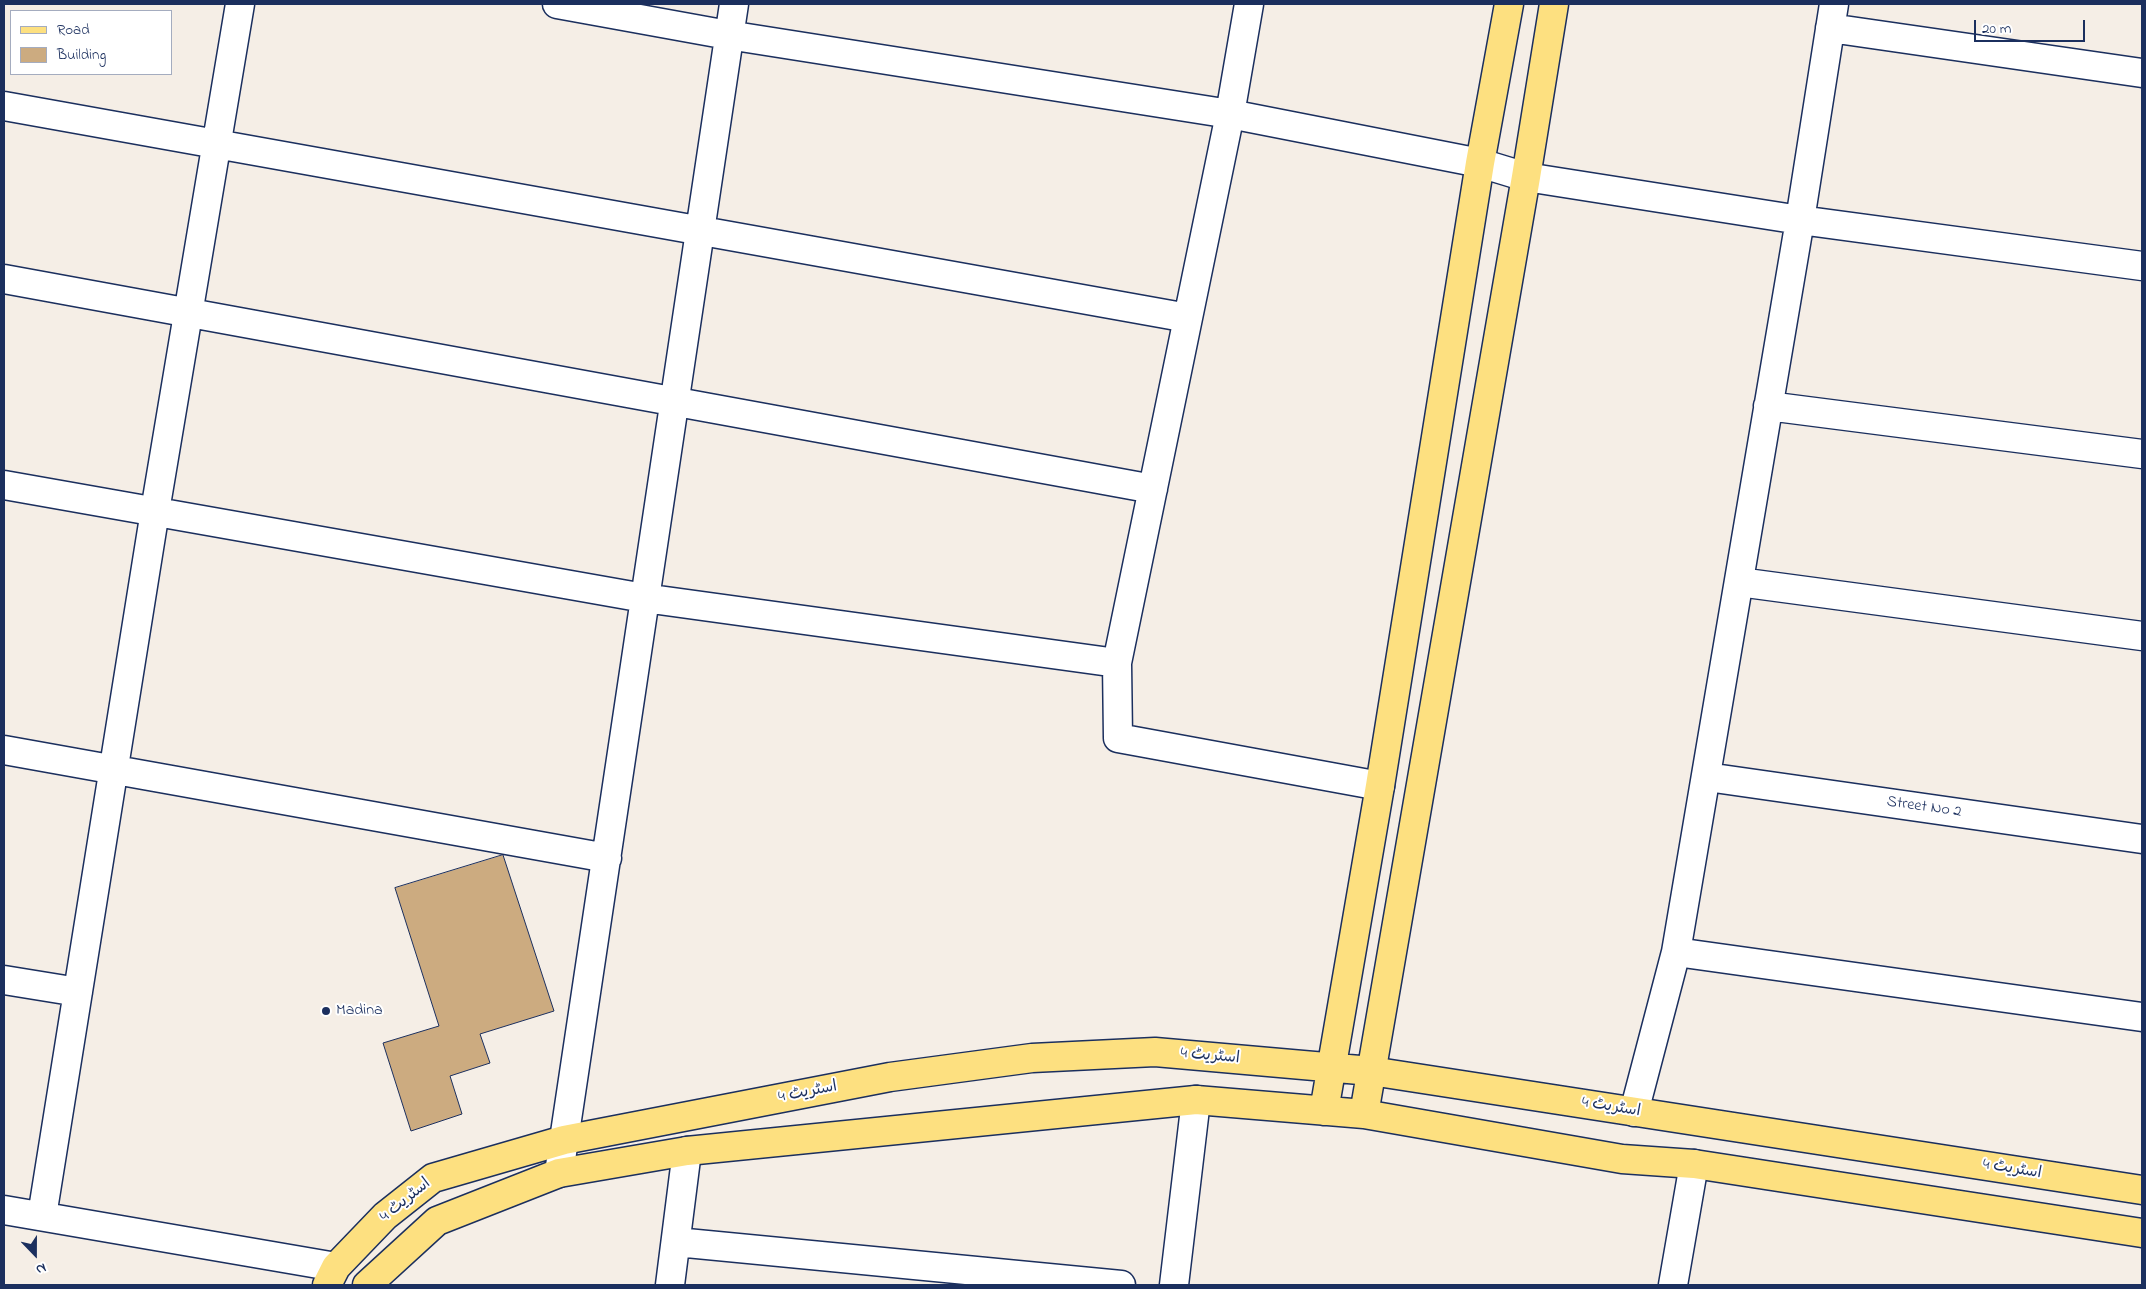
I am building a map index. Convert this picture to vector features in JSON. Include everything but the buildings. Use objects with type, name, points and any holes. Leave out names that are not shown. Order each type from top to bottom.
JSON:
[{"type":"main road","points":[[1324,1110],[1380,786],[1480,163],[1509,4]]},
{"type":"main road","points":[[1364,1114],[1526,177],[1554,4]]},
{"type":"main road","name":"اسٹریٹ 4","points":[[332,1276],[385,1216],[433,1178],[564,1140],[890,1077],[1032,1058],[1155,1052],[1371,1071],[2142,1190]]},
{"type":"main road","points":[[367,1285],[437,1221],[559,1173],[687,1151],[1196,1100],[1364,1114],[1622,1159],[1694,1164],[2142,1233]]},
{"type":"street","points":[[42,1216],[155,512],[240,4]]},
{"type":"street","points":[[557,4],[728,35],[1230,114],[1480,163],[1526,177],[1800,220],[2142,266]]},
{"type":"street","points":[[559,1173],[607,858],[698,230],[734,4]]},
{"type":"street","points":[[1249,4],[1230,114],[1117,663],[1118,738],[1380,786]]},
{"type":"street","points":[[1634,1112],[1676,952],[1800,220],[1832,16],[2142,73]]},
{"type":"street","points":[[4,106],[1188,318]]},
{"type":"street","points":[[4,279],[1153,489]]},
{"type":"street","points":[[1768,406],[2142,454]]},
{"type":"street","points":[[4,485],[644,598],[1117,663]]},
{"type":"street","points":[[1739,582],[2142,636]]},
{"type":"street","points":[[4,750],[607,858]]},
{"type":"street","name":"Street No 2","points":[[1707,776],[2142,839]]},
{"type":"street","points":[[1676,952],[2142,1016]]},
{"type":"street","points":[[4,980],[78,992]]},
{"type":"street","points":[[1174,1285],[1196,1100]]},
{"type":"street","points":[[670,1285],[687,1151]]},
{"type":"street","points":[[1673,1285],[1694,1164]]},
{"type":"street","points":[[4,1211],[42,1216],[332,1276]]},
{"type":"street","points":[[676,1242],[1120,1285]]},
{"type":"place","name":"Madina","points":[[326,1011]]}]
